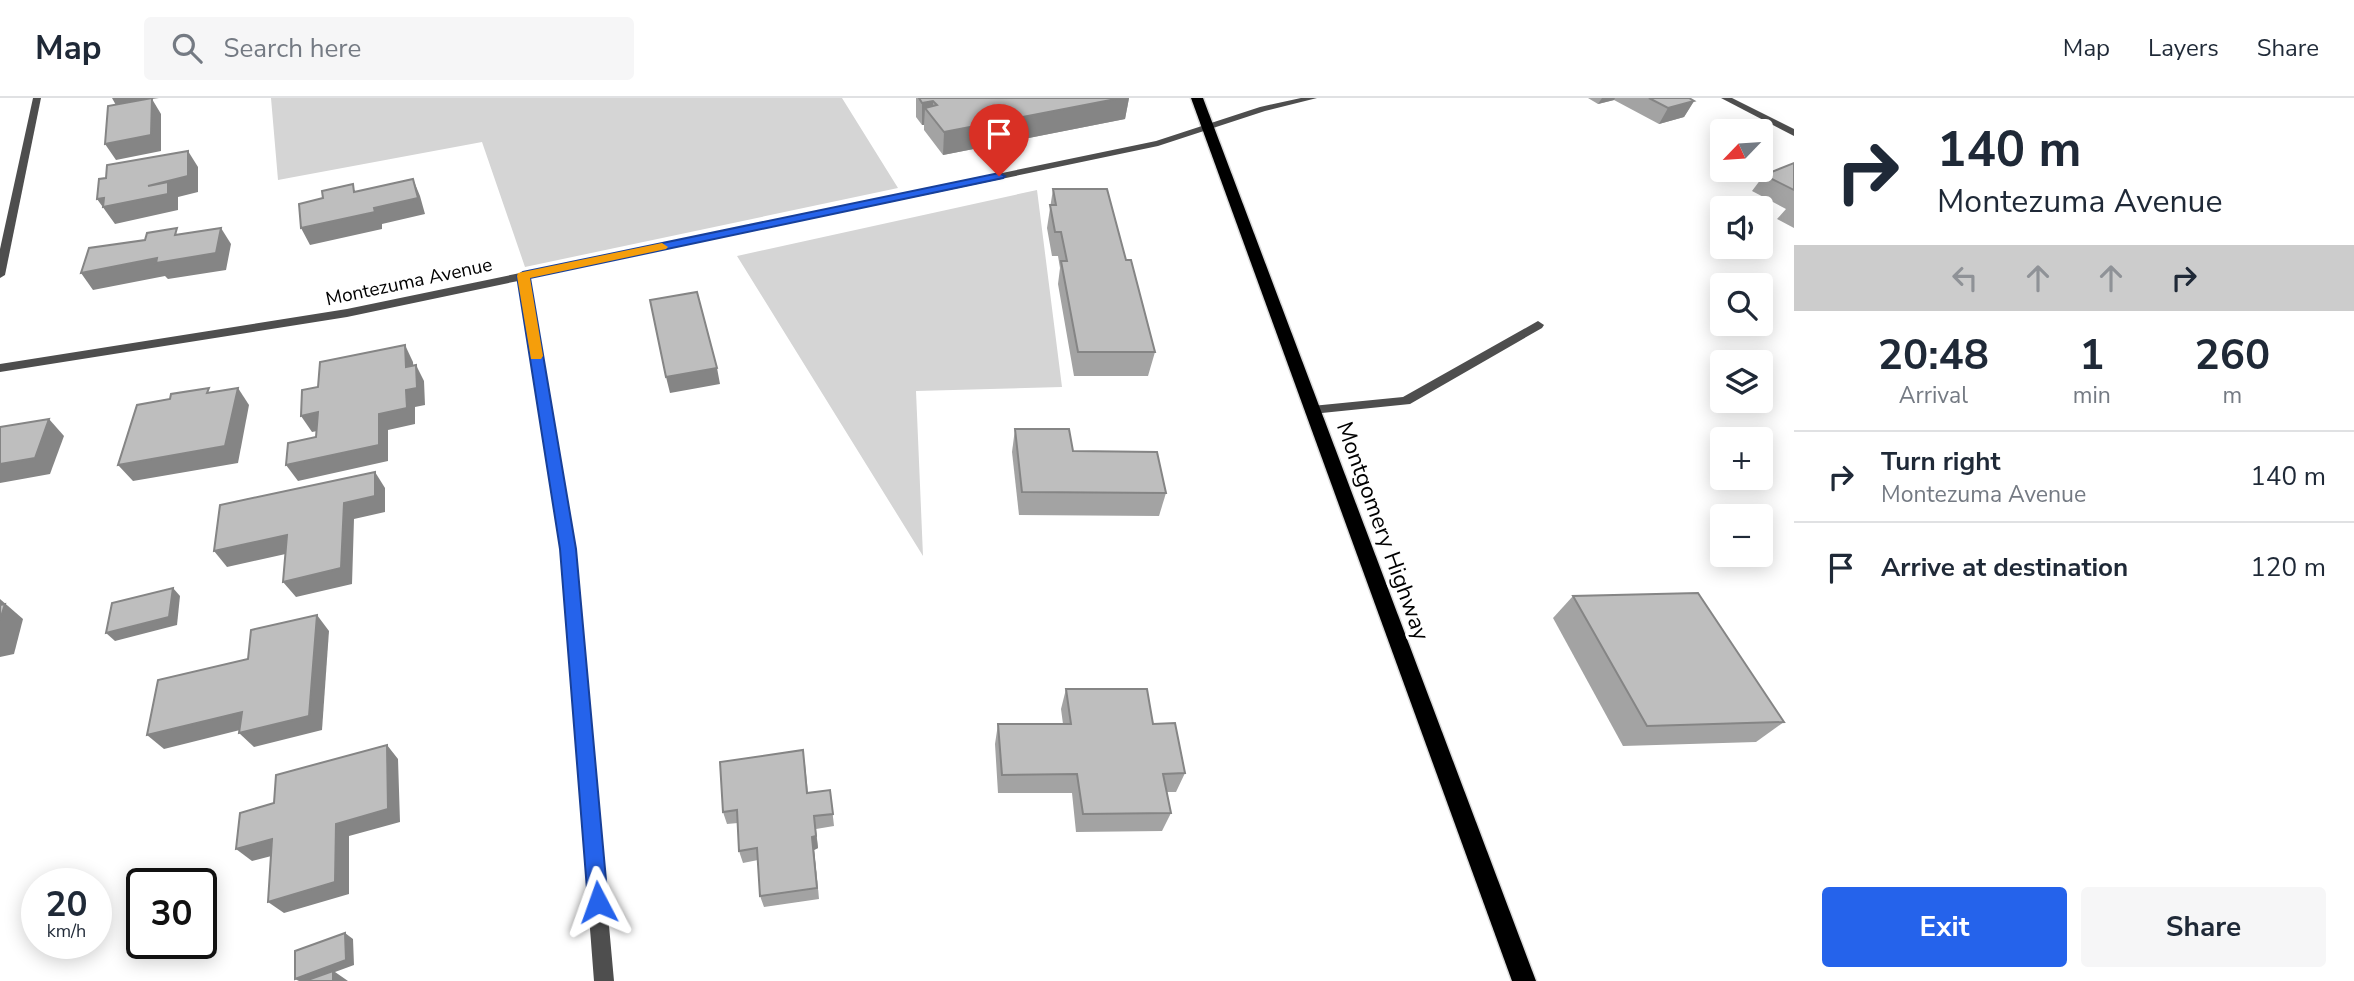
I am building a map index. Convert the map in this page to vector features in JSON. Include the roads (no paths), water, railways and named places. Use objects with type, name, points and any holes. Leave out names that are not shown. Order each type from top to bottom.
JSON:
[{"type":"main road","name":"Montgomery Highway","points":[[1197,98],[1524,981]]},
{"type":"street","points":[[0,275],[37,98]]},
{"type":"street","name":"Montezuma Avenue","points":[[0,368],[334,316],[1158,143],[1263,109],[1313,98]]},
{"type":"street","points":[[1725,98],[1794,133]]},
{"type":"street","points":[[523,276],[568,549],[604,981]]},
{"type":"street","points":[[1312,410],[1406,401],[1538,325]]}]
